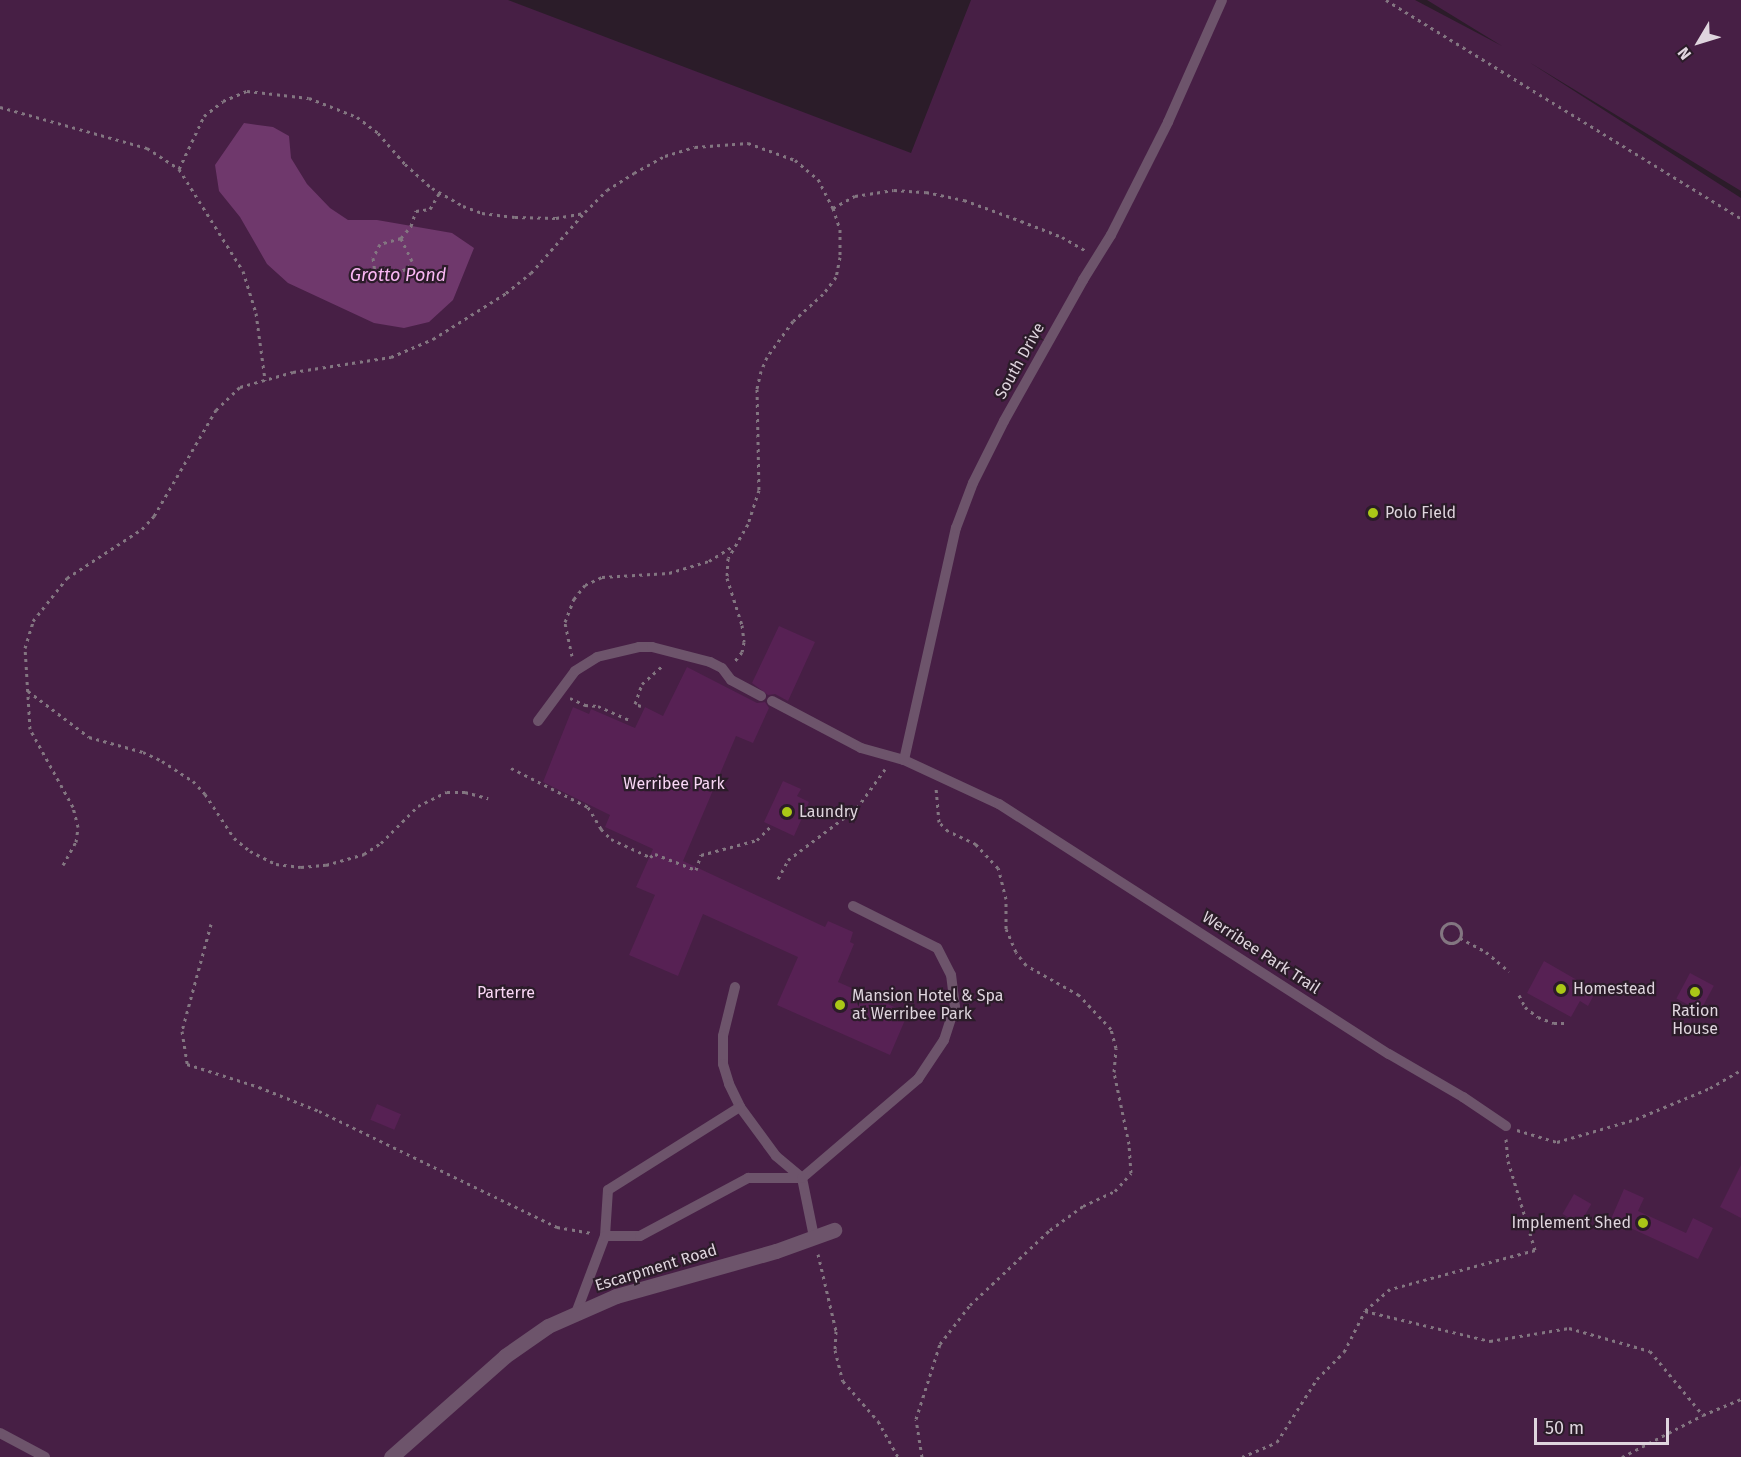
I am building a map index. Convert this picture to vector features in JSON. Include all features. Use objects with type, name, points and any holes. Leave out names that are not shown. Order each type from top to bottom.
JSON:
[{"type":"street","name":"Escarpment Road","points":[[391,1457],[506,1356],[548,1326],[616,1296],[776,1251],[834,1230]]},
{"type":"lane","name":"South Drive","points":[[904,759],[956,528],[969,495],[1004,421],[1097,257],[1168,122],[1222,0]]},
{"type":"lane","points":[[538,721],[575,671],[597,657],[624,649],[652,647],[689,655],[722,668],[731,680],[761,696]]},
{"type":"lane","name":"Werribee Park Trail","points":[[772,701],[861,748],[904,759],[999,804],[1389,1054],[1463,1097],[1506,1126]]},
{"type":"lane","points":[[605,1236],[640,1236],[748,1178],[802,1178],[918,1079],[944,1040],[955,1007],[951,975],[937,948],[854,906]]},
{"type":"lane","points":[[735,987],[723,1035],[723,1064],[729,1084],[740,1107],[776,1156],[802,1178],[814,1237]]},
{"type":"lane","points":[[576,1313],[605,1236],[608,1190],[740,1107]]},
{"type":"lane","points":[[0,1433],[45,1457]]},
{"type":"path","points":[[1386,0],[1741,218]]},
{"type":"path","points":[[179,169],[204,116],[223,101],[247,91],[309,98],[357,117],[378,133],[405,164],[440,192],[482,213],[556,218],[585,212]]},
{"type":"path","points":[[0,107],[147,148],[179,169],[243,271],[256,313],[265,380]]},
{"type":"path","points":[[63,865],[76,842],[78,827],[73,807],[30,729],[25,648],[33,621],[47,600],[67,578],[86,563],[142,529],[154,516],[216,410],[240,387],[293,372],[391,357],[434,339],[506,293],[531,273],[585,212],[608,190],[665,156],[695,147],[723,143],[748,143],[795,160],[818,179],[833,208],[840,229],[840,257],[836,277],[823,294],[793,321],[767,357],[761,371],[757,389],[759,490],[748,524],[728,558],[727,578],[742,625],[744,642],[742,652],[736,660],[722,668]]},
{"type":"path","points":[[833,208],[855,196],[894,190],[926,192],[964,200],[1021,221],[1062,237],[1097,257]]},
{"type":"path","points":[[401,238],[412,261],[408,268],[389,276],[375,273],[373,258],[380,244],[401,238],[411,226],[416,211],[430,209],[440,192]]},
{"type":"path","points":[[574,665],[565,622],[574,598],[585,585],[602,577],[648,576],[687,568],[722,555],[734,545]]},
{"type":"path","points":[[641,706],[635,704],[647,677],[666,663],[689,655]]},
{"type":"path","points":[[26,690],[89,737],[142,752],[162,761],[193,781],[205,794],[234,838],[250,851],[276,864],[301,867],[326,866],[364,854],[381,843],[417,806],[447,792],[465,792],[488,798]]},
{"type":"path","points":[[557,693],[632,721]]},
{"type":"path","points":[[778,879],[788,860],[857,808],[892,757]]},
{"type":"path","points":[[511,768],[588,807],[606,835],[650,857],[655,854],[696,870],[701,855],[757,840],[771,825]]},
{"type":"path","points":[[922,1457],[916,1419],[940,1344],[970,1305],[1050,1230],[1083,1206],[1115,1191],[1131,1173],[1129,1144],[1114,1072],[1116,1048],[1111,1029],[1079,995],[1026,965],[1016,952],[1006,929],[1006,899],[998,868],[976,844],[948,831],[939,822],[935,802],[936,775]]},
{"type":"path","points":[[1449,923],[1456,924],[1461,933],[1460,938],[1453,943],[1445,942],[1441,935],[1442,927],[1449,923]]},
{"type":"path","points":[[211,924],[182,1031],[187,1064],[259,1087],[319,1112],[557,1227],[605,1236]]},
{"type":"path","points":[[1460,938],[1486,952],[1509,971]]},
{"type":"path","points":[[1519,995],[1525,1007],[1538,1017],[1554,1023],[1569,1023]]},
{"type":"path","points":[[1242,1457],[1277,1442],[1317,1379],[1344,1352],[1365,1311],[1390,1289],[1535,1250],[1508,1161],[1506,1126],[1557,1142],[1635,1119],[1710,1088],[1741,1070]]},
{"type":"path","points":[[814,1237],[836,1331],[835,1350],[843,1381],[879,1421],[898,1457]]},
{"type":"path","points":[[1365,1311],[1490,1341],[1569,1328],[1650,1351],[1703,1415]]},
{"type":"path","points":[[1622,1457],[1703,1415],[1741,1399]]},
{"type":"green space","name":"Werribee Park","points":[[0,0],[508,0],[911,153],[971,0],[1415,0],[1502,46],[1427,0],[1741,0],[1741,191],[1529,62],[1741,198],[1741,1457],[0,1457]]},
{"type":"water","name":"Grotto Pond","points":[[244,123],[273,127],[289,136],[291,158],[307,184],[330,208],[348,220],[377,220],[452,233],[474,248],[453,300],[429,322],[404,328],[374,323],[288,283],[267,264],[240,217],[219,191],[215,165]]},
{"type":"building","points":[[779,626],[815,642],[788,701],[775,694],[768,695],[752,683]]},
{"type":"building","points":[[687,667],[757,703],[765,702],[769,708],[753,743],[736,736],[683,861],[825,927],[828,921],[853,932],[850,942],[854,944],[838,982],[908,1013],[890,1055],[777,1005],[798,957],[703,914],[678,976],[629,955],[655,895],[636,887],[653,849],[605,827],[610,815],[543,782],[573,707],[589,714],[591,709],[635,728],[645,707],[663,716]]},
{"type":"building","name":"Laundry","points":[[783,781],[801,789],[797,796],[809,802],[794,836],[764,822]]},
{"type":"building","name":"Homestead","points":[[1544,961],[1596,991],[1588,1006],[1580,1001],[1571,1017],[1527,993]]},
{"type":"building","name":"Ration House","points":[[1690,973],[1714,986],[1700,1011],[1676,999]]},
{"type":"building","points":[[377,1104],[401,1114],[394,1130],[370,1120]]},
{"type":"building","points":[[1741,1165],[1741,1218],[1720,1207]]},
{"type":"building","name":"Implement Shed","points":[[1624,1189],[1644,1198],[1638,1211],[1686,1233],[1693,1218],[1713,1228],[1698,1259],[1611,1219]]},
{"type":"building","points":[[1574,1194],[1591,1204],[1580,1224],[1562,1214]]},
{"type":"place","name":"Polo Field","points":[[1373,513]]},
{"type":"place","name":"Laundry","points":[[787,812]]},
{"type":"place","name":"Homestead","points":[[1561,989]]},
{"type":"place","name":"Ration House","points":[[1695,992]]},
{"type":"place","name":"Mansion Hotel & Spa at Werribee Park","points":[[840,1005]]},
{"type":"place","name":"Implement Shed","points":[[1643,1223]]},
{"type":"park label","name":"Parterre","points":[[506,993]]}]
